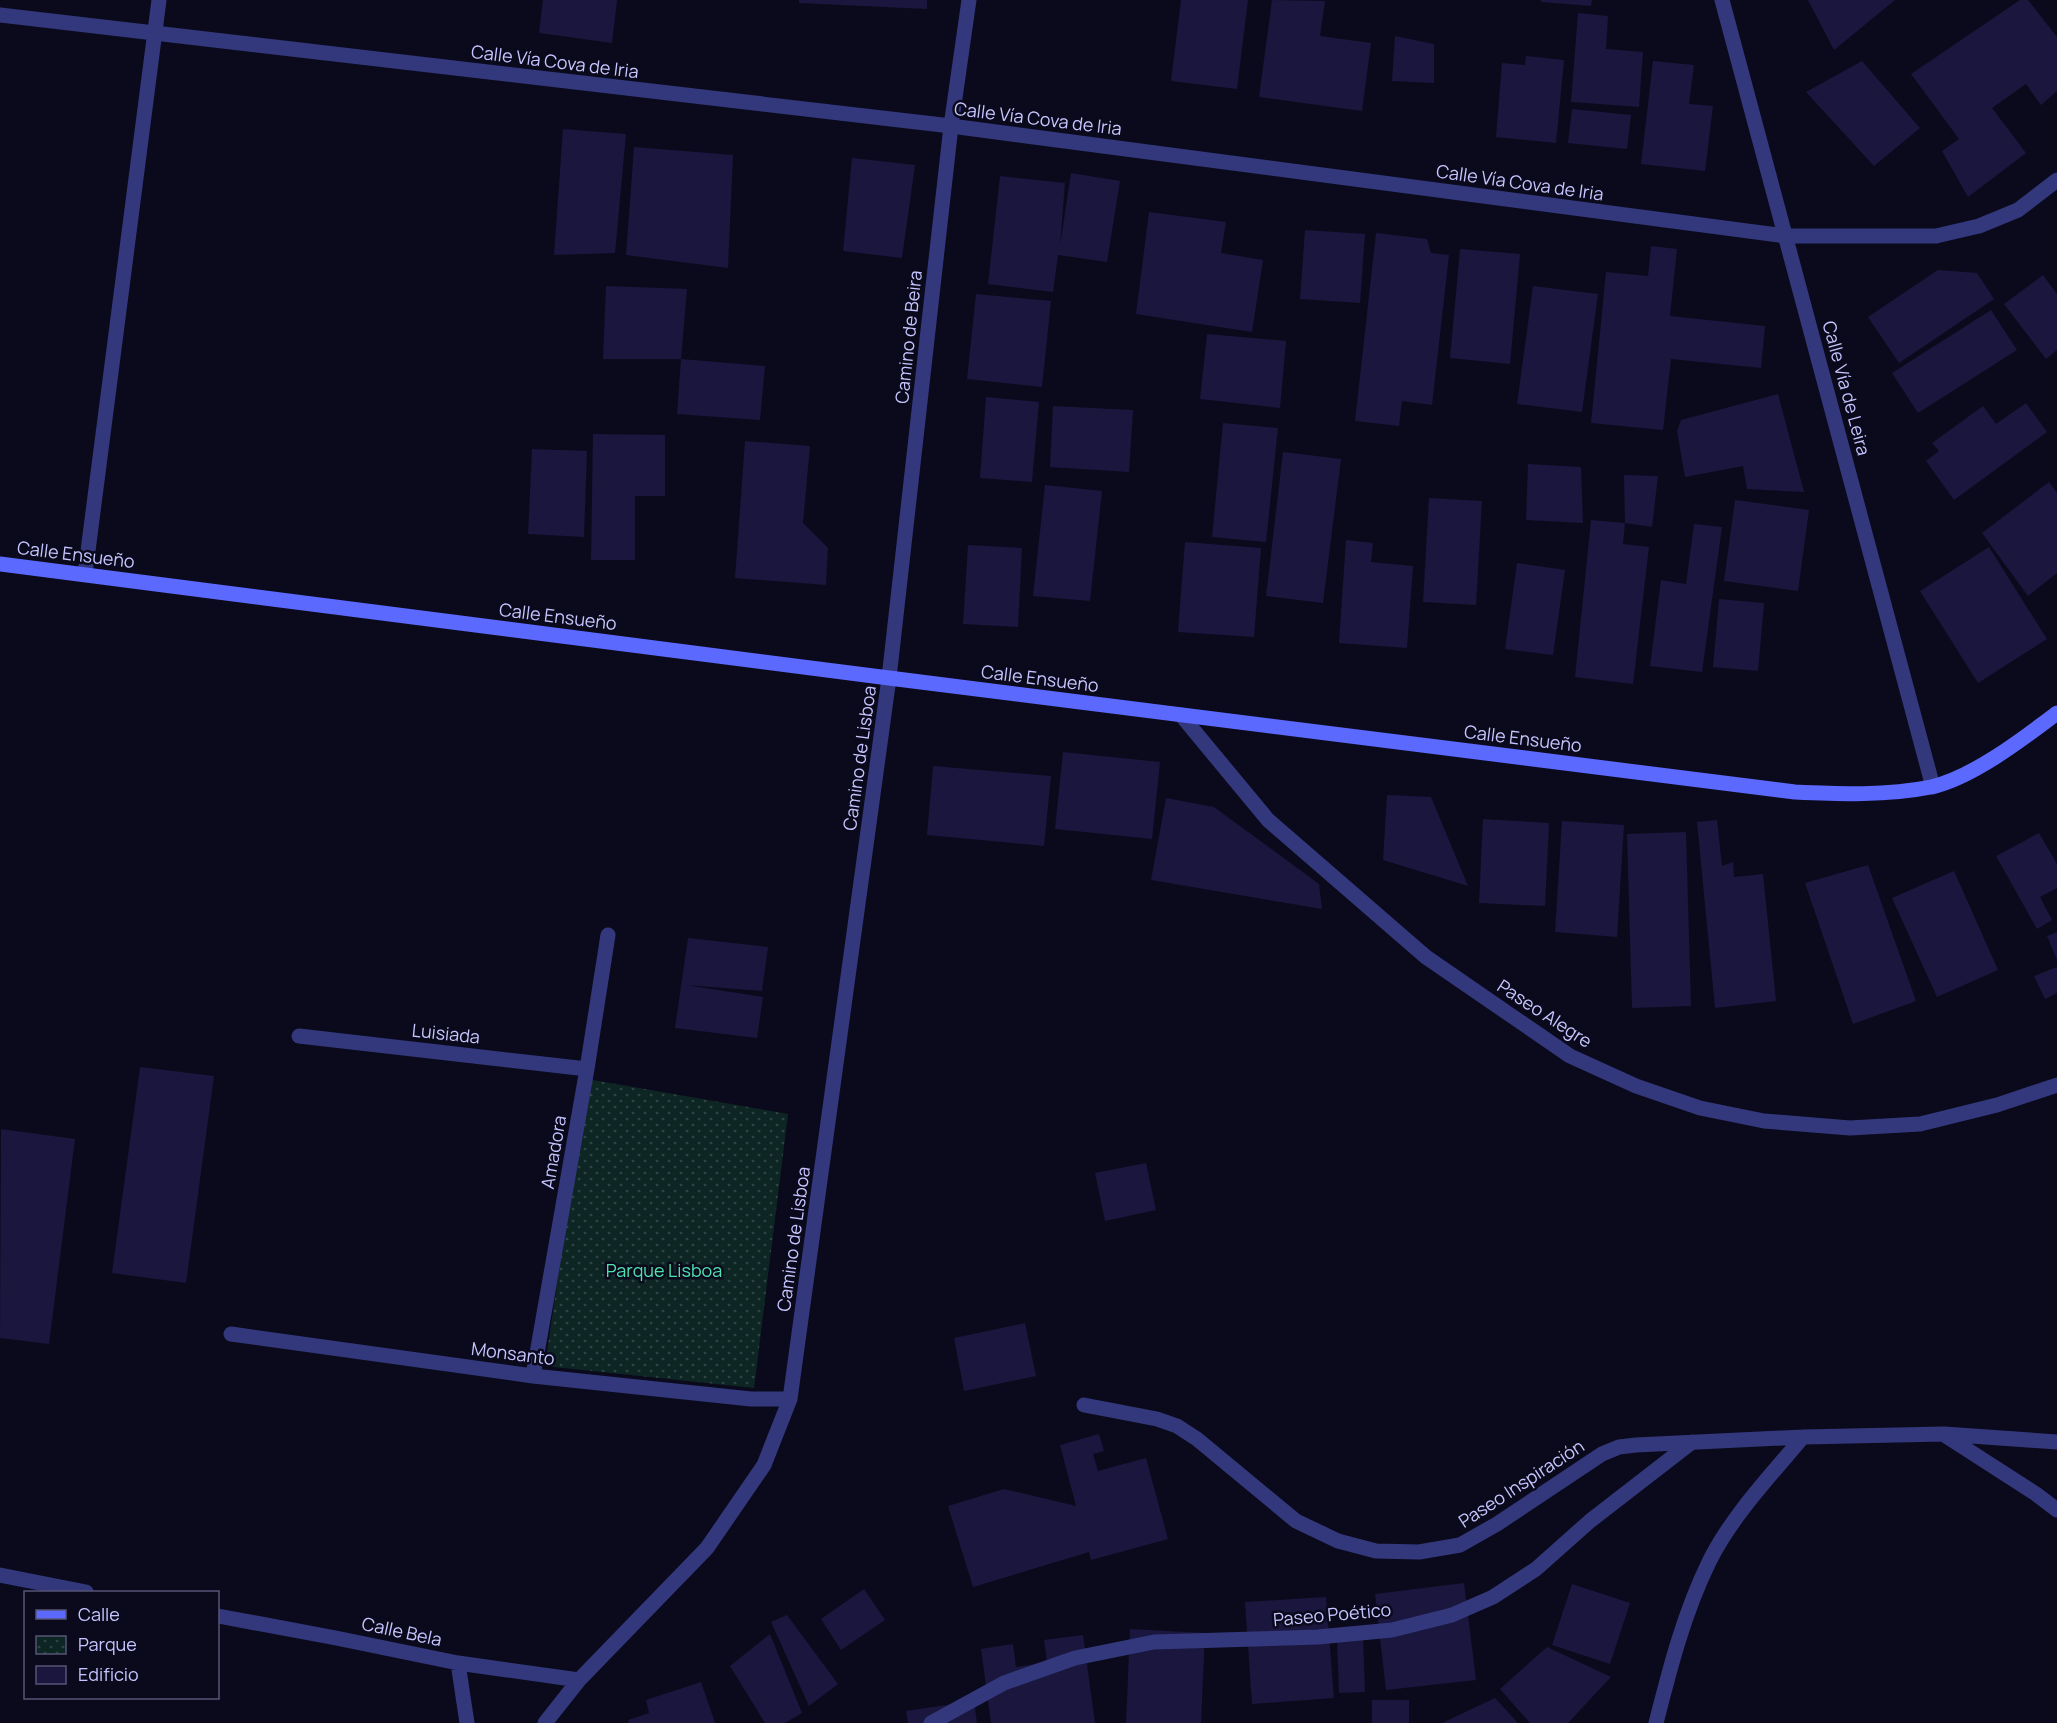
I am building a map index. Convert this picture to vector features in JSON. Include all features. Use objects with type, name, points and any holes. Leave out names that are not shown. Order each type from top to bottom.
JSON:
[{"type":"street","points":[[85,574],[159,0]]},
{"type":"street","name":"Camino de Beira","points":[[889,678],[951,126],[969,0]]},
{"type":"street","name":"Calle Vía de Leira","points":[[1722,0],[1933,787]]},
{"type":"street","name":"Calle Vía Cova de Iria","points":[[0,15],[951,126],[1786,236],[1936,236],[1979,226],[2018,210],[2057,180]]},
{"type":"street","name":"Calle Ensueño","points":[[0,564],[1795,792],[1866,795],[1933,787],[1978,768],[2057,713]]},
{"type":"street","name":"Camino de Lisboa","points":[[545,1723],[579,1680],[706,1548],[764,1465],[790,1400],[889,678]]},
{"type":"street","name":"Paseo Alegre","points":[[1181,715],[1268,820],[1426,957],[1570,1056],[1636,1086],[1700,1108],[1764,1121],[1850,1128],[1920,1124],[1997,1105],[2057,1085]]},
{"type":"street","name":"Amadora","points":[[533,1376],[587,1069],[608,934]]},
{"type":"street","name":"Luisiada","points":[[299,1036],[587,1069]]},
{"type":"street","name":"Monsanto","points":[[231,1334],[533,1376],[751,1399],[790,1400]]},
{"type":"street","name":"Paseo Inspiración","points":[[1084,1405],[1157,1419],[1177,1426],[1197,1439],[1296,1521],[1338,1541],[1376,1551],[1419,1552],[1460,1545],[1497,1524],[1602,1454],[1619,1447],[1803,1437],[1944,1434],[2057,1442]]},
{"type":"street","points":[[1944,1434],[2057,1510]]},
{"type":"street","points":[[1656,1723],[1679,1633],[1710,1560],[1746,1505],[1803,1437]]},
{"type":"street","name":"Paseo Poético","points":[[932,1723],[1004,1683],[1075,1658],[1154,1642],[1318,1637],[1392,1630],[1452,1615],[1494,1597],[1536,1569],[1590,1521],[1692,1442]]},
{"type":"street","points":[[0,1575],[76,1591]]},
{"type":"street","name":"Calle Bela","points":[[219,1616],[458,1663],[579,1680]]},
{"type":"street","points":[[458,1663],[467,1723]]},
{"type":"green space","name":"Parque Lisboa","points":[[587,1079],[788,1114],[754,1388],[545,1366]]},
{"type":"building","points":[[543,0],[617,0],[612,43],[539,33]]},
{"type":"building","points":[[799,0],[927,0],[927,9],[799,3]]},
{"type":"building","points":[[1181,0],[1248,0],[1237,89],[1171,81]]},
{"type":"building","points":[[1272,0],[1325,1],[1320,36],[1371,43],[1362,111],[1259,97]]},
{"type":"building","points":[[1541,0],[1592,0],[1591,6],[1541,2]]},
{"type":"building","points":[[1808,0],[1895,0],[1834,50]]},
{"type":"building","points":[[2020,0],[2028,0],[2057,37],[2057,91],[2041,105],[2026,84],[1992,108],[2026,153],[1968,197],[1942,151],[1959,139],[1911,74]]},
{"type":"building","points":[[1578,13],[1608,16],[1606,49],[1643,52],[1639,107],[1571,102]]},
{"type":"building","points":[[1395,36],[1434,44],[1434,83],[1392,81]]},
{"type":"building","points":[[1526,56],[1564,60],[1556,143],[1496,137],[1502,63],[1525,65]]},
{"type":"building","points":[[1653,61],[1694,65],[1689,104],[1713,106],[1705,171],[1641,164]]},
{"type":"building","points":[[1862,61],[1920,128],[1874,166],[1806,92]]},
{"type":"building","points":[[1572,109],[1631,115],[1627,149],[1568,143]]},
{"type":"building","points":[[563,129],[626,134],[615,253],[554,255]]},
{"type":"building","points":[[634,147],[733,155],[728,268],[626,255]]},
{"type":"building","points":[[852,158],[915,165],[902,258],[843,251]]},
{"type":"building","points":[[1071,173],[1120,181],[1107,262],[1058,255],[1053,292],[988,284],[1000,176],[1065,183],[1060,246]]},
{"type":"building","points":[[1149,212],[1226,222],[1221,253],[1263,260],[1252,332],[1136,314]]},
{"type":"building","points":[[1305,230],[1365,234],[1360,303],[1300,299]]},
{"type":"building","points":[[1376,233],[1427,239],[1431,253],[1449,255],[1432,405],[1402,401],[1399,426],[1355,421]]},
{"type":"building","points":[[1651,246],[1677,249],[1670,316],[1765,326],[1761,368],[1671,359],[1663,430],[1591,423],[1606,272],[1648,276]]},
{"type":"building","points":[[1460,249],[1520,254],[1510,364],[1450,358]]},
{"type":"building","points":[[1938,270],[1977,273],[1994,299],[1899,363],[1868,317]]},
{"type":"building","points":[[2043,275],[2057,294],[2057,350],[2046,359],[2004,304]]},
{"type":"building","points":[[606,286],[687,289],[681,359],[603,359]]},
{"type":"building","points":[[1533,286],[1598,294],[1582,412],[1517,404]]},
{"type":"building","points":[[976,294],[1051,301],[1042,387],[967,379]]},
{"type":"building","points":[[1991,310],[2017,350],[1918,413],[1892,373]]},
{"type":"building","points":[[1207,334],[1286,341],[1280,408],[1200,399]]},
{"type":"building","points":[[681,359],[765,366],[760,420],[677,414]]},
{"type":"building","points":[[1778,394],[1804,492],[1747,489],[1743,466],[1685,477],[1677,431],[1681,420]]},
{"type":"building","points":[[986,397],[1039,402],[1032,482],[980,478]]},
{"type":"building","points":[[2026,403],[2047,432],[1954,500],[1926,461],[1939,451],[1932,443],[1983,406],[1996,424]]},
{"type":"building","points":[[1053,406],[1133,410],[1129,472],[1050,467]]},
{"type":"building","points":[[1223,423],[1278,428],[1266,542],[1212,537]]},
{"type":"building","points":[[593,434],[665,435],[665,496],[635,496],[635,560],[591,560]]},
{"type":"building","points":[[745,441],[810,446],[803,523],[828,548],[826,585],[735,578]]},
{"type":"building","points":[[532,449],[587,451],[584,537],[528,534]]},
{"type":"building","points":[[1283,452],[1341,459],[1323,603],[1266,596]]},
{"type":"building","points":[[1528,464],[1581,467],[1583,523],[1526,520]]},
{"type":"building","points":[[1624,475],[1658,476],[1652,527],[1625,523]]},
{"type":"building","points":[[2049,482],[2057,493],[2057,573],[2028,596],[1982,533]]},
{"type":"building","points":[[1045,485],[1102,491],[1090,601],[1033,596]]},
{"type":"building","points":[[1429,498],[1482,501],[1476,605],[1423,602]]},
{"type":"building","points":[[1735,500],[1809,510],[1798,591],[1724,581]]},
{"type":"building","points":[[1591,520],[1625,523],[1623,544],[1649,547],[1633,684],[1575,677]]},
{"type":"building","points":[[1694,524],[1722,527],[1702,672],[1650,666],[1661,580],[1686,584]]},
{"type":"building","points":[[1346,540],[1373,543],[1371,562],[1413,566],[1407,648],[1339,643]]},
{"type":"building","points":[[1185,542],[1261,548],[1254,637],[1178,632]]},
{"type":"building","points":[[968,545],[1022,548],[1018,627],[963,624]]},
{"type":"building","points":[[1989,547],[2047,639],[1978,683],[1920,591]]},
{"type":"building","points":[[1517,563],[1565,570],[1553,655],[1505,649]]},
{"type":"building","points":[[1719,599],[1764,603],[1758,671],[1713,667]]},
{"type":"building","points":[[1063,752],[1160,762],[1152,839],[1055,829]]},
{"type":"building","points":[[933,766],[1051,776],[1044,846],[927,835]]},
{"type":"building","points":[[1387,795],[1431,797],[1468,886],[1383,860]]},
{"type":"building","points":[[1166,798],[1214,807],[1319,884],[1322,909],[1151,880]]},
{"type":"building","points":[[1483,819],[1549,823],[1545,906],[1479,903]]},
{"type":"building","points":[[1717,820],[1722,866],[1733,862],[1734,877],[1763,874],[1776,1001],[1715,1008],[1697,822]]},
{"type":"building","points":[[1562,821],[1624,825],[1617,937],[1555,932]]},
{"type":"building","points":[[1686,832],[1691,1006],[1632,1008],[1627,834]]},
{"type":"building","points":[[2039,833],[2057,864],[2057,888],[2040,897],[2052,920],[2037,929],[1996,856]]},
{"type":"building","points":[[1868,865],[1916,1001],[1853,1024],[1805,883]]},
{"type":"building","points":[[1954,871],[1998,970],[1937,997],[1892,898]]},
{"type":"building","points":[[2057,932],[2057,960],[2047,936]]},
{"type":"building","points":[[688,938],[768,947],[762,991],[686,985],[763,997],[757,1038],[675,1028]]},
{"type":"building","points":[[2057,967],[2057,993],[2045,999],[2034,976]]},
{"type":"building","points":[[140,1067],[214,1076],[186,1283],[112,1273]]},
{"type":"building","points":[[1,1129],[75,1139],[49,1344],[0,1338]]},
{"type":"building","points":[[1146,1163],[1156,1210],[1105,1221],[1095,1173]]},
{"type":"building","points":[[1025,1323],[1036,1376],[964,1391],[954,1338]]},
{"type":"building","points":[[1099,1434],[1104,1451],[1093,1454],[1098,1471],[1146,1458],[1168,1539],[1091,1560],[1089,1552],[973,1587],[948,1506],[1004,1489],[1076,1506],[1060,1445]]},
{"type":"building","points":[[1464,1583],[1476,1680],[1386,1690],[1375,1594]]},
{"type":"building","points":[[1572,1584],[1630,1603],[1610,1664],[1552,1645]]},
{"type":"building","points":[[864,1589],[885,1620],[841,1650],[821,1619]]},
{"type":"building","points":[[1326,1597],[1334,1698],[1252,1704],[1245,1602]]},
{"type":"building","points":[[787,1615],[838,1684],[809,1706],[771,1622]]},
{"type":"building","points":[[1130,1629],[1205,1633],[1201,1723],[1126,1723]]},
{"type":"building","points":[[770,1634],[802,1713],[785,1723],[765,1723],[730,1666]]},
{"type":"building","points":[[1083,1635],[1095,1723],[991,1723],[981,1649],[1013,1644],[1016,1667],[1047,1662],[1044,1640]]},
{"type":"building","points":[[1363,1638],[1365,1692],[1339,1693],[1337,1639]]},
{"type":"building","points":[[1547,1647],[1611,1677],[1568,1723],[1530,1723],[1500,1689]]},
{"type":"building","points":[[701,1682],[715,1723],[629,1723],[628,1720],[649,1713],[646,1700]]},
{"type":"building","points":[[1495,1698],[1518,1723],[1442,1723]]},
{"type":"building","points":[[1372,1700],[1409,1700],[1409,1723],[1372,1723]]},
{"type":"building","points":[[974,1701],[977,1723],[908,1723],[906,1711]]}]
